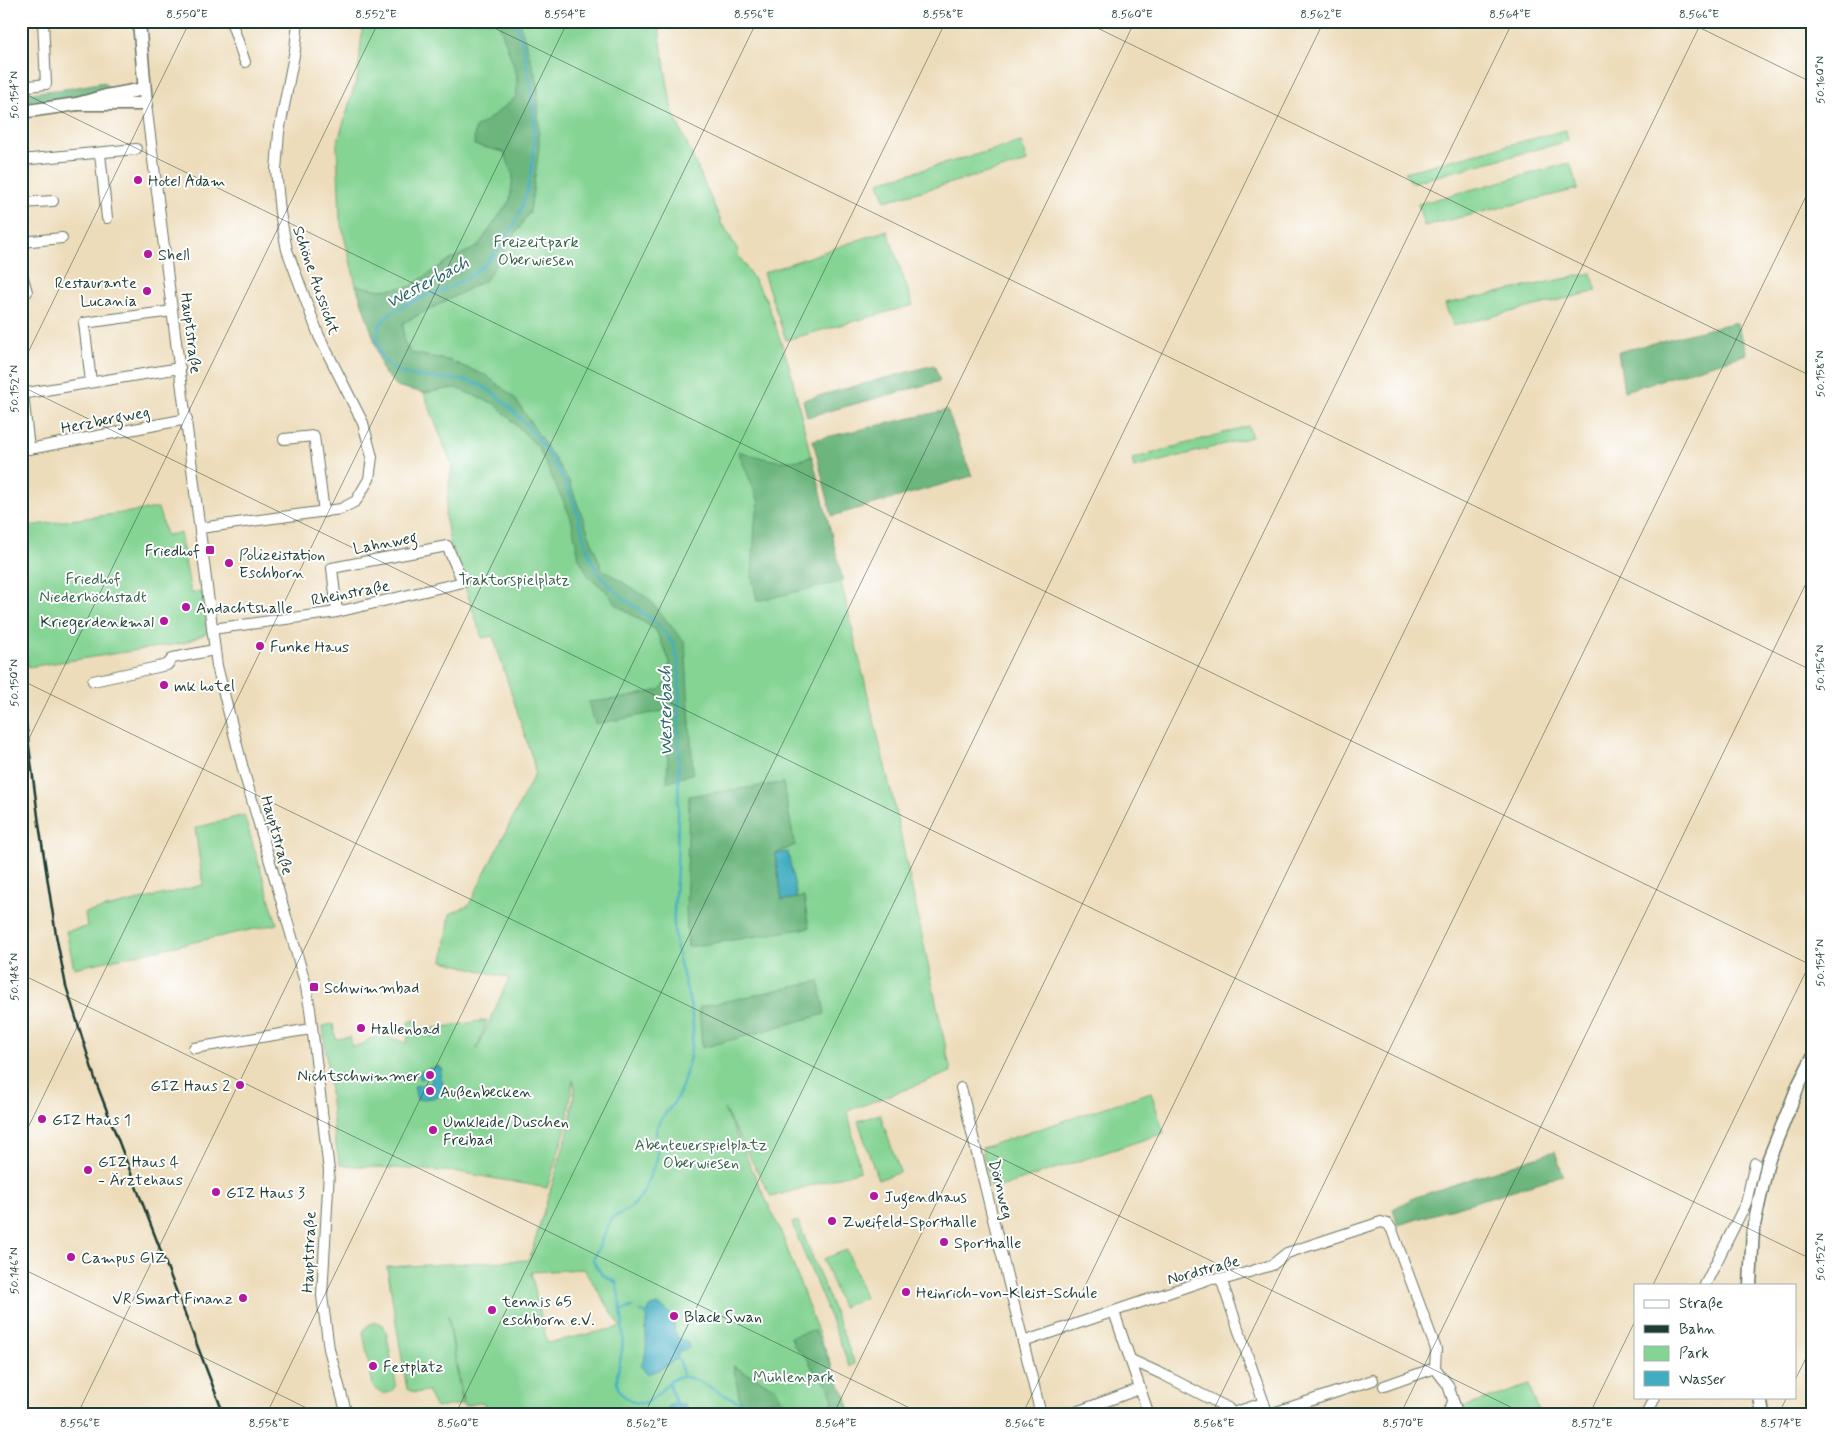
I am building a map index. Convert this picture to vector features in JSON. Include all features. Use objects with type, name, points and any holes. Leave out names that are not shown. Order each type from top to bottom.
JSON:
[{"type":"main road","name":"Hauptstraße","points":[[139,21],[146,104]]},
{"type":"main road","points":[[21,112],[77,104],[144,89]]},
{"type":"main road","points":[[77,104],[146,104]]},
{"type":"main road","points":[[1750,1284],[1753,1230],[1768,1161],[1813,1057]]},
{"type":"main road","points":[[1760,1398],[1762,1415]]},
{"type":"street","points":[[21,87],[46,84],[43,21]]},
{"type":"street","points":[[231,21],[245,62]]},
{"type":"street","name":"Schöne Aussicht","points":[[200,528],[341,509],[356,502],[369,479],[372,457],[363,424],[336,372],[312,317],[287,250],[280,213],[276,170],[279,132],[295,50],[298,21]]},
{"type":"street","name":"Hauptstraße","points":[[146,104],[187,419],[214,650],[242,769],[306,989],[324,1117],[329,1171],[322,1296],[329,1349],[347,1415]]},
{"type":"street","points":[[21,160],[100,154],[136,149]]},
{"type":"street","points":[[100,154],[107,218]]},
{"type":"street","points":[[21,203],[53,201]]},
{"type":"street","points":[[21,242],[62,238]]},
{"type":"street","points":[[21,271],[27,292]]},
{"type":"street","points":[[91,382],[84,323],[172,311]]},
{"type":"street","points":[[22,394],[180,368]]},
{"type":"street","name":"Herzbergweg","points":[[22,394],[25,450],[187,419]]},
{"type":"street","points":[[284,439],[314,436],[324,512]]},
{"type":"street","name":"Lahnweg","points":[[337,612],[332,568],[447,546],[463,582]]},
{"type":"street","name":"Rheinstraße","points":[[212,629],[337,612],[463,582]]},
{"type":"street","points":[[93,681],[167,665],[174,658],[214,650]]},
{"type":"street","points":[[194,1048],[311,1029]]},
{"type":"street","name":"Dörnweg","points":[[961,1088],[1041,1415]]},
{"type":"street","points":[[1706,1284],[1746,1203],[1755,1163]]},
{"type":"street","name":"Nordstraße","points":[[1023,1342],[1209,1279],[1222,1279],[1272,1264],[1287,1253],[1378,1222],[1388,1224],[1392,1230],[1436,1349],[1435,1368]]},
{"type":"street","points":[[1222,1279],[1268,1415],[1373,1380]]},
{"type":"street","points":[[1114,1312],[1149,1415]]},
{"type":"street","points":[[1129,1359],[1164,1374],[1228,1408],[1230,1414],[1247,1412],[1263,1403]]},
{"type":"street","points":[[1384,1386],[1435,1368],[1448,1385],[1458,1415]]},
{"type":"street","points":[[1068,1415],[1139,1388]]},
{"type":"street","points":[[1647,1415],[1655,1398]]},
{"type":"street","points":[[1447,1415],[1453,1402]]},
{"type":"green space","name":"Freizeitpark Oberwiesen","points":[[363,21],[659,21],[672,110],[721,221],[721,225],[724,226],[739,252],[737,253],[766,299],[789,365],[894,804],[951,1072],[848,1111],[860,1171],[771,1197],[724,1109],[781,1232],[816,1327],[852,1415],[572,1415],[569,1411],[571,1415],[486,1415],[484,1402],[464,1406],[448,1315],[462,1404],[436,1408],[427,1391],[415,1393],[407,1389],[387,1267],[529,1260],[569,1129],[575,1087],[573,1080],[566,1128],[547,1188],[459,1172],[340,1165],[335,1141],[323,1026],[333,1024],[336,1039],[350,1037],[352,1047],[363,1044],[371,1038],[389,1035],[390,1039],[407,1043],[407,1037],[410,1036],[408,1022],[416,1020],[418,1031],[487,1020],[477,1049],[509,978],[443,961],[450,914],[469,905],[535,773],[533,761],[493,636],[482,638],[450,542],[445,516],[452,466],[424,393],[397,386],[383,372],[356,285],[340,219],[337,144],[358,75]],"holes":[[[689,796],[795,845],[775,854],[782,900]],[[584,1269],[621,1327],[547,1343],[531,1272]]]},
{"type":"green space","points":[[498,21],[519,21],[538,84],[539,148],[530,211],[486,280],[403,323],[404,342],[411,353],[448,360],[487,376],[514,397],[569,481],[602,569],[649,599],[685,643],[693,773],[667,783],[669,710],[595,724],[588,702],[624,698],[659,690],[666,683],[670,662],[656,630],[618,606],[605,590],[589,577],[579,558],[571,518],[538,447],[495,404],[455,388],[424,393],[397,386],[383,372],[356,285],[380,290],[409,287],[449,260],[477,247],[510,200],[513,175],[504,152],[474,145],[475,128],[516,97],[517,75]]},
{"type":"green space","points":[[104,82],[110,89],[75,98],[21,105],[21,94]]},
{"type":"green space","points":[[1566,130],[1568,141],[1411,183],[1405,172]]},
{"type":"green space","points":[[1021,142],[1027,162],[885,201],[879,182]]},
{"type":"green space","points":[[1570,163],[1578,189],[1424,226],[1418,204]]},
{"type":"green space","points":[[887,230],[913,305],[786,340],[763,273]]},
{"type":"green space","points":[[1591,273],[1597,291],[1453,326],[1445,304]]},
{"type":"green space","points":[[1736,322],[1747,354],[1624,391],[1618,352]]},
{"type":"green space","points":[[934,365],[940,381],[807,417],[803,400]]},
{"type":"green space","points":[[947,410],[972,476],[832,516],[813,440]]},
{"type":"green space","points":[[1248,426],[1252,437],[1134,468],[1132,459]]},
{"type":"green space","points":[[738,451],[766,459],[784,461],[793,461],[812,456],[843,581],[757,601],[752,577],[755,522],[759,502]]},
{"type":"green space","name":"Friedhof Niederhöchstadt","points":[[158,508],[166,535],[180,533],[191,593],[202,592],[207,633],[184,643],[28,667],[21,616],[21,527]]},
{"type":"green space","points":[[783,783],[795,845],[775,854],[782,900],[804,897],[809,928],[688,947],[686,913],[689,796]]},
{"type":"green space","points":[[244,815],[277,924],[74,968],[66,931],[87,927],[85,913],[203,885],[195,828]]},
{"type":"green space","points":[[819,981],[825,1014],[702,1048],[699,1007]]},
{"type":"green space","points":[[1151,1092],[1164,1133],[991,1190],[982,1148]]},
{"type":"green space","points":[[880,1114],[900,1172],[878,1180],[858,1121]]},
{"type":"green space","points":[[1555,1151],[1563,1175],[1398,1225],[1393,1209],[1413,1198]]},
{"type":"green space","points":[[798,1221],[855,1364],[850,1367],[792,1223]]},
{"type":"green space","points":[[847,1250],[865,1298],[842,1307],[823,1259]]},
{"type":"green space","points":[[377,1322],[383,1325],[386,1331],[396,1384],[389,1393],[379,1392],[373,1386],[363,1332],[368,1325]]},
{"type":"green space","points":[[815,1331],[846,1397],[851,1415],[827,1415],[833,1400],[828,1385],[815,1374],[808,1359],[794,1346],[791,1337]]},
{"type":"green space","points":[[733,1366],[776,1388],[789,1415],[743,1415]]},
{"type":"green space","points":[[1529,1385],[1540,1415],[1464,1415],[1461,1408]]},
{"type":"water","points":[[788,852],[797,898],[782,900],[775,854]]},
{"type":"water","name":"Außenbecken","points":[[438,1066],[442,1070],[440,1073],[446,1096],[417,1100],[414,1086],[430,1083],[432,1079],[430,1077],[420,1079],[419,1072]]},
{"type":"water","points":[[658,1305],[671,1316],[674,1323],[674,1332],[680,1339],[688,1343],[689,1348],[679,1351],[677,1359],[659,1370],[647,1374],[641,1366],[646,1351],[647,1318],[650,1307]]},
{"type":"water","points":[[685,1404],[688,1411],[684,1415],[664,1415],[663,1412],[669,1405]]},
{"type":"waterway","name":"Westerbach","points":[[515,21],[524,51],[534,115],[534,147],[530,179],[521,210],[506,238],[478,270],[450,287],[414,301],[390,314],[382,322],[377,333],[378,346],[384,360],[394,369],[422,377],[453,379],[480,385],[488,389],[522,420],[537,438],[564,480],[574,503],[586,545],[600,574],[615,591],[653,621],[662,630],[675,649],[678,663],[679,690],[679,771],[674,926],[677,951],[692,1014],[693,1030],[690,1056],[677,1098],[657,1128],[657,1158],[643,1193],[631,1207],[611,1219],[593,1260],[602,1274],[616,1282],[623,1325],[622,1350],[617,1383],[623,1395],[638,1403],[646,1402],[653,1399],[671,1381],[678,1377],[686,1377],[758,1411],[759,1415]]},
{"type":"waterway","points":[[621,1311],[632,1307]]},
{"type":"waterway","points":[[640,1311],[647,1314]]},
{"type":"waterway","points":[[677,1359],[680,1362],[683,1376]]},
{"type":"waterway","points":[[669,1383],[676,1404]]},
{"type":"railway","points":[[21,684],[39,824],[66,986],[97,1085],[224,1415]]},
{"type":"place","name":"Hotel Adam","points":[[138,180]]},
{"type":"place","name":"Shell","points":[[148,254]]},
{"type":"place","name":"Restaurante Lucania","points":[[147,291]]},
{"type":"place","name":"Friedhof","points":[[210,550]]},
{"type":"place","name":"Polizeistation Eschborn","points":[[229,563]]},
{"type":"place","name":"Andachtshalle","points":[[186,607]]},
{"type":"place","name":"Kriegerdenkmal","points":[[164,621]]},
{"type":"place","name":"Funke Haus","points":[[260,646]]},
{"type":"place","name":"mk hotel","points":[[164,685]]},
{"type":"place","name":"Schwimmbad","points":[[314,987]]},
{"type":"place","name":"Hallenbad","points":[[361,1028]]},
{"type":"place","name":"Nichtschwimmer","points":[[430,1075]]},
{"type":"place","name":"GIZ Haus 2","points":[[240,1085]]},
{"type":"place","name":"Außenbecken","points":[[430,1091]]},
{"type":"place","name":"GIZ Haus 1","points":[[42,1119]]},
{"type":"place","name":"Umkleide/Duschen Freibad","points":[[433,1130]]},
{"type":"place","name":"GIZ Haus 4 - Ärztehaus","points":[[88,1170]]},
{"type":"place","name":"GIZ Haus 3","points":[[216,1192]]},
{"type":"place","name":"Jugendhaus","points":[[874,1196]]},
{"type":"place","name":"Zweifeld-Sporthalle","points":[[832,1221]]},
{"type":"place","name":"Sporthalle","points":[[944,1242]]},
{"type":"place","name":"Campus GIZ","points":[[71,1257]]},
{"type":"place","name":"Heinrich-von-Kleist-Schule","points":[[906,1292]]},
{"type":"place","name":"VR Smart Finanz","points":[[243,1298]]},
{"type":"place","name":"tennis 65 eschborn e.V.","points":[[492,1310]]},
{"type":"place","name":"Black Swan","points":[[674,1316]]},
{"type":"place","name":"Festplatz","points":[[373,1366]]},
{"type":"park label","name":"Traktorspielplatz","points":[[514,579]]},
{"type":"park label","name":"Abenteuerspielplatz Oberwiesen","points":[[701,1153]]},
{"type":"park label","name":"Mühlenpark","points":[[794,1376]]}]
